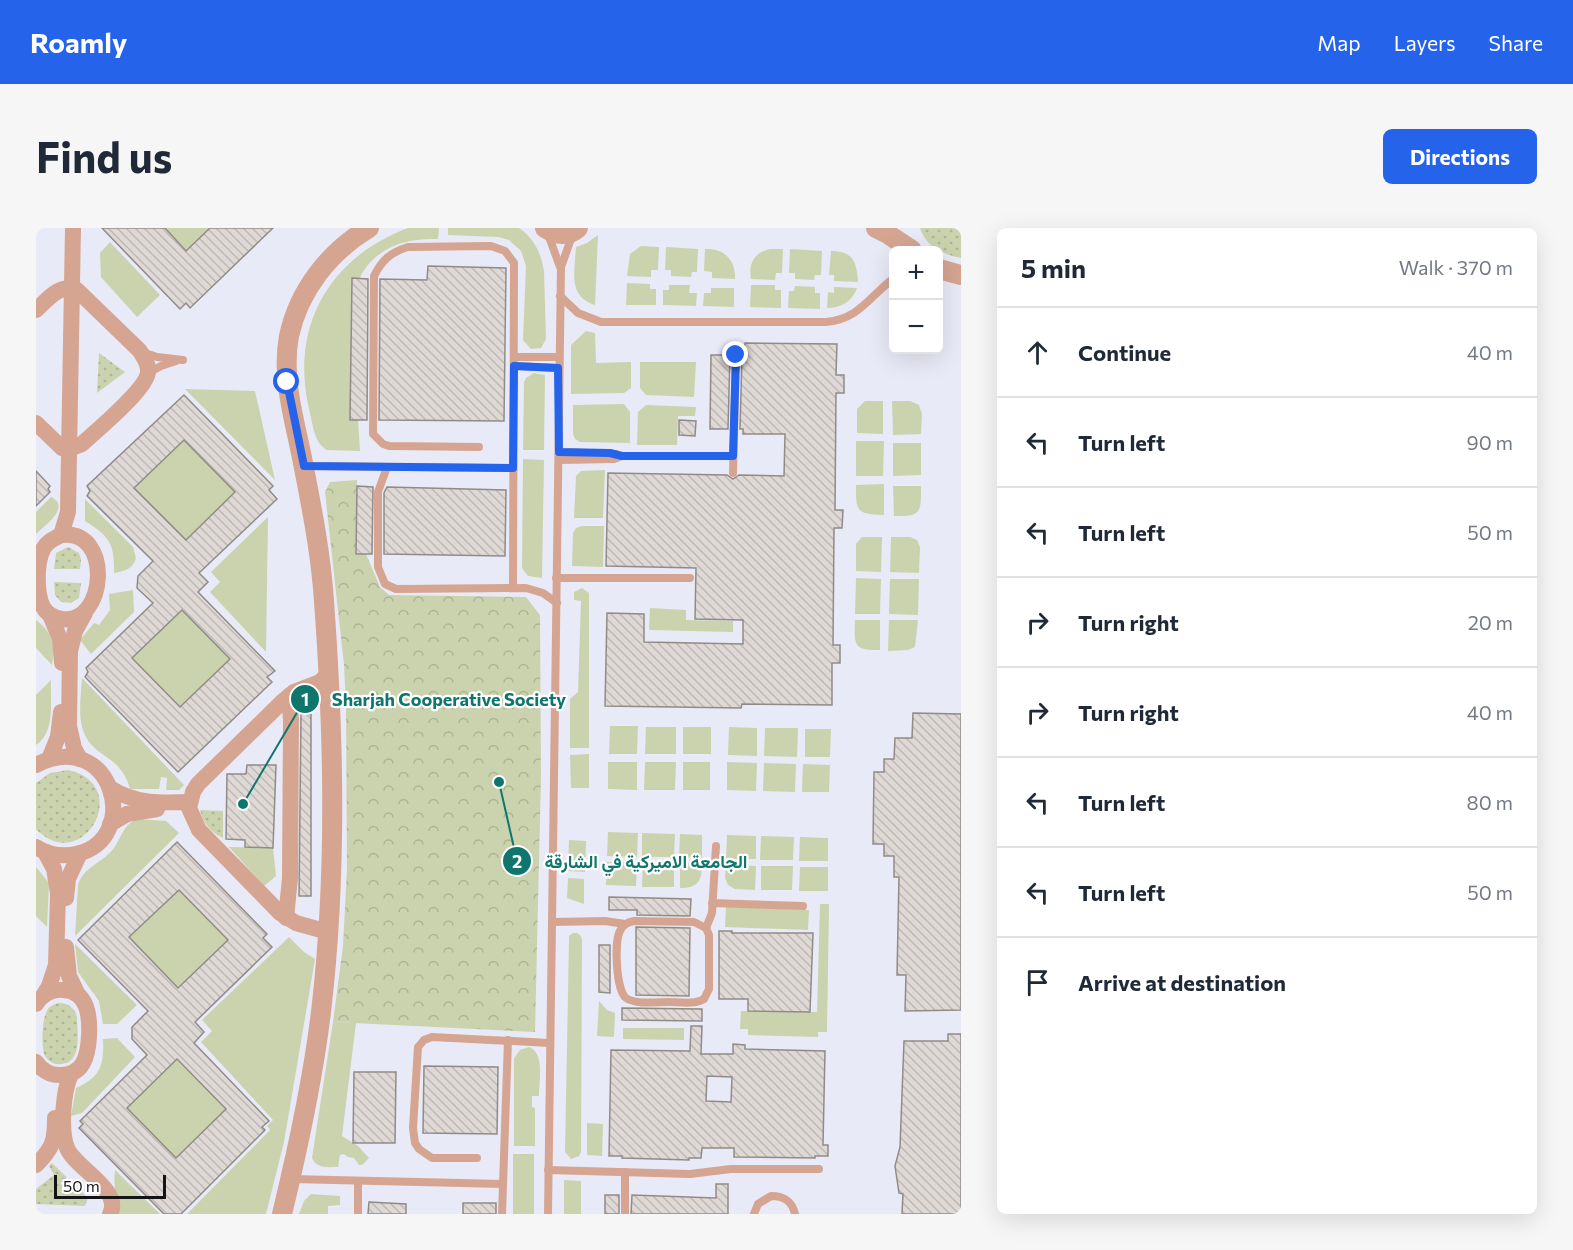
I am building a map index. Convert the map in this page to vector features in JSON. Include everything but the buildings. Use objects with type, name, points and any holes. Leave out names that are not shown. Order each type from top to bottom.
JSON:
[{"type":"street","points":[[61,536],[68,512],[73,228]]},
{"type":"street","points":[[282,1214],[291,1179],[321,1011],[328,932],[333,809],[330,672],[322,577],[304,466],[287,382],[286,360],[295,315],[310,284],[331,257],[369,228]]},
{"type":"street","points":[[545,228],[556,234],[576,230]]},
{"type":"street","points":[[876,228],[907,246]]},
{"type":"street","points":[[903,228],[911,246]]},
{"type":"street","points":[[943,270],[961,275]]},
{"type":"street","points":[[36,310],[59,290],[72,288],[83,294],[140,351],[145,358],[148,374],[143,386],[76,448],[62,448],[36,423]]},
{"type":"street","points":[[68,512],[75,530],[92,547],[96,562],[94,597],[75,631],[70,651],[69,726],[80,759]]},
{"type":"street","points":[[42,762],[58,737],[61,719],[62,651],[58,633],[38,595],[37,570],[44,547],[51,540],[61,536],[80,537]]},
{"type":"street","points":[[50,615],[64,620],[85,613]]},
{"type":"street","points":[[328,932],[296,923],[286,918],[269,903],[199,830],[189,805],[193,792],[205,775],[275,708],[300,689],[320,682],[330,672]]},
{"type":"street","points":[[286,918],[290,878],[291,720],[289,696]]},
{"type":"street","points":[[275,708],[290,732]]},
{"type":"street","points":[[40,850],[69,855],[80,853],[93,846],[103,836],[110,824],[113,812],[110,788],[103,775],[93,765],[80,759],[59,757],[42,762]]},
{"type":"street","points":[[110,788],[127,797],[145,802],[189,805]]},
{"type":"street","points":[[110,824],[137,811],[189,805]]},
{"type":"street","points":[[39,1000],[49,986],[56,965],[58,893],[54,869],[40,850]]},
{"type":"street","points":[[42,1068],[55,1075],[71,1074],[79,1068],[88,1054],[90,1015],[88,1007],[78,995],[69,976],[67,966],[66,893],[71,869],[80,853]]},
{"type":"street","points":[[269,903],[290,878]]},
{"type":"street","points":[[39,1000],[51,991],[60,989],[70,990],[78,995]]},
{"type":"street","points":[[36,1165],[49,1151],[54,1135],[55,1092],[42,1068]]},
{"type":"street","points":[[71,1074],[64,1098],[66,1147],[110,1194],[113,1202],[110,1214]]},
{"type":"lane","points":[[545,228],[561,267]]},
{"type":"lane","points":[[548,1214],[560,296],[561,267],[568,243],[576,230]]},
{"type":"lane","points":[[479,447],[389,446],[377,440],[373,434],[374,276],[379,266],[397,250],[408,247],[491,246],[505,250],[515,270],[513,588]]},
{"type":"lane","points":[[560,296],[578,313],[601,322],[826,322],[850,317],[889,282]]},
{"type":"lane","points":[[140,351],[157,357],[183,360],[168,363],[148,374]]},
{"type":"lane","points":[[733,473],[736,355]]},
{"type":"lane","points":[[514,361],[559,357]]},
{"type":"lane","points":[[514,361],[558,368]]},
{"type":"lane","points":[[559,456],[610,453],[622,456],[733,456]]},
{"type":"lane","points":[[304,466],[513,468]]},
{"type":"lane","points":[[387,467],[378,492],[378,567],[385,584],[396,589],[513,588],[535,590],[557,603]]},
{"type":"lane","points":[[556,578],[690,578]]},
{"type":"lane","points":[[706,928],[710,922],[716,846]]},
{"type":"lane","points":[[712,903],[803,906]]},
{"type":"lane","points":[[552,922],[605,921],[625,924],[634,921],[694,922],[706,928],[709,935],[709,989],[704,999],[695,1002],[638,1002],[626,998],[619,987],[618,939],[621,928],[625,924]]},
{"type":"lane","points":[[477,1158],[432,1158],[419,1149],[415,1143],[413,1128],[418,1047],[432,1036],[550,1043]]},
{"type":"lane","points":[[502,1214],[508,1040]]},
{"type":"lane","points":[[548,1170],[690,1174],[731,1169],[819,1169]]},
{"type":"lane","points":[[625,1172],[625,1214]]},
{"type":"lane","points":[[291,1179],[503,1184]]},
{"type":"lane","points":[[358,1181],[358,1214]]},
{"type":"lane","points":[[754,1214],[758,1204],[771,1196],[786,1199],[792,1205],[795,1214]]},
{"type":"shaded area","points":[[36,228],[961,228],[961,1214],[36,1214]]},
{"type":"green space","points":[[165,228],[210,228],[186,251]]},
{"type":"green space","points":[[408,228],[439,228],[438,239],[408,241],[390,248],[374,258],[360,278],[352,278],[350,420],[358,420],[360,451],[327,450],[322,447],[314,432],[305,379],[305,350],[311,323],[322,299],[337,277],[357,257],[380,241]]},
{"type":"green space","points":[[448,228],[519,228],[533,241],[539,252],[544,271],[546,339],[541,348],[531,349],[523,340],[526,266],[521,251],[509,240],[498,237],[448,235]]},
{"type":"green space","points":[[920,228],[957,228],[961,231],[961,258],[943,252],[943,246],[932,246]]},
{"type":"green space","points":[[598,235],[595,305],[580,296],[576,289],[574,274],[576,247]]},
{"type":"green space","points":[[110,242],[160,295],[137,317],[101,277],[100,253]]},
{"type":"green space","points":[[641,246],[659,247],[658,270],[651,270],[651,277],[627,276],[630,254]]},
{"type":"green space","points":[[666,247],[698,249],[697,272],[692,272],[691,277],[671,276],[671,270],[665,270]]},
{"type":"green space","points":[[705,249],[712,249],[728,256],[735,272],[735,279],[712,278],[712,272],[704,271]]},
{"type":"green space","points":[[770,249],[783,249],[782,273],[776,273],[775,280],[751,279],[754,259],[760,253]]},
{"type":"green space","points":[[790,249],[822,251],[821,275],[815,275],[814,280],[795,279],[795,273],[789,273]]},
{"type":"green space","points":[[831,251],[844,253],[852,259],[855,263],[858,282],[834,281],[834,275],[829,275]]},
{"type":"green space","points":[[627,283],[650,284],[650,289],[656,289],[656,305],[626,305]]},
{"type":"green space","points":[[669,285],[690,285],[689,293],[697,293],[696,306],[663,305],[663,290],[669,290]]},
{"type":"green space","points":[[751,285],[775,285],[775,290],[781,290],[781,308],[750,307]]},
{"type":"green space","points":[[795,286],[815,287],[815,293],[820,293],[820,309],[788,308],[789,291],[794,291]]},
{"type":"green space","points":[[834,287],[857,288],[845,303],[827,308],[828,292],[834,293]]},
{"type":"green space","points":[[711,288],[734,288],[734,307],[703,306],[704,293],[711,293]]},
{"type":"green space","points":[[586,331],[595,333],[596,363],[631,362],[631,388],[624,393],[571,394],[571,345]]},
{"type":"green space","points":[[99,353],[125,372],[97,393]]},
{"type":"green space","points":[[640,362],[696,362],[694,397],[646,395],[640,388]]},
{"type":"green space","points":[[534,373],[545,375],[544,450],[523,450],[524,382]]},
{"type":"green space","points":[[185,389],[255,391],[275,480]]},
{"type":"green space","points":[[865,401],[883,401],[883,434],[857,433],[857,409]]},
{"type":"green space","points":[[892,401],[910,401],[919,405],[922,414],[921,434],[893,435]]},
{"type":"green space","points":[[624,404],[630,412],[630,443],[580,442],[575,439],[573,405]]},
{"type":"green space","points":[[646,405],[696,407],[695,416],[678,416],[677,445],[637,445],[638,412]]},
{"type":"green space","points":[[184,440],[235,492],[178,547],[178,532],[142,496],[126,496]]},
{"type":"green space","points":[[856,441],[884,441],[883,476],[856,476]]},
{"type":"green space","points":[[893,443],[921,443],[921,475],[893,476]]},
{"type":"green space","points":[[523,459],[544,460],[542,578],[528,576],[522,568]]},
{"type":"green space","points":[[605,470],[603,518],[574,518],[576,476],[581,471]]},
{"type":"green space","points":[[357,480],[356,554],[366,554],[380,587],[389,595],[526,597],[540,615],[541,776],[535,1032],[333,1022],[343,946],[347,869],[346,707],[344,665],[325,492],[330,482]]},
{"type":"green space","points":[[884,484],[884,515],[868,514],[860,510],[856,501],[856,485]]},
{"type":"green space","points":[[893,486],[921,486],[920,507],[915,514],[894,516]]},
{"type":"green space","points":[[51,497],[57,501],[58,511],[36,534],[36,512]]},
{"type":"green space","points":[[85,499],[133,547],[136,558],[128,569],[114,573],[112,548],[109,542],[100,531],[85,521]]},
{"type":"green space","points":[[268,517],[266,652],[210,592],[220,582],[211,572]]},
{"type":"green space","points":[[604,526],[603,567],[572,566],[573,533],[576,528]]},
{"type":"green space","points":[[862,537],[882,537],[881,572],[856,571],[856,544]]},
{"type":"green space","points":[[891,537],[910,537],[917,540],[920,547],[919,573],[890,572]]},
{"type":"green space","points":[[68,547],[79,553],[80,569],[54,569],[56,553]]},
{"type":"green space","points":[[856,578],[881,579],[880,614],[855,614]]},
{"type":"green space","points":[[890,579],[919,579],[918,615],[889,614]]},
{"type":"green space","points":[[54,582],[81,583],[79,598],[71,603],[61,602],[55,595]]},
{"type":"green space","points":[[582,588],[589,593],[589,748],[570,748],[570,699],[578,692],[581,601],[574,600],[574,592]]},
{"type":"green space","points":[[133,590],[134,612],[91,654],[80,640],[94,623],[99,625],[110,610],[109,594]]},
{"type":"green space","points":[[174,601],[230,659],[180,707],[125,650]]},
{"type":"green space","points":[[650,608],[686,610],[686,620],[733,621],[733,632],[649,630]]},
{"type":"green space","points":[[36,620],[52,640],[52,665],[36,648]]},
{"type":"green space","points":[[855,620],[880,620],[880,650],[865,649],[857,644]]},
{"type":"green space","points":[[889,620],[918,620],[915,647],[908,650],[888,651]]},
{"type":"green space","points":[[82,678],[184,785],[179,790],[166,790],[167,778],[161,777],[159,789],[130,789],[126,778],[115,763],[95,749],[85,735],[81,722]]},
{"type":"green space","points":[[51,680],[49,724],[47,732],[36,745],[36,695]]},
{"type":"green space","points":[[610,726],[638,726],[637,754],[609,754]]},
{"type":"green space","points":[[646,727],[676,727],[676,754],[645,754]]},
{"type":"green space","points":[[683,727],[711,727],[711,754],[683,754]]},
{"type":"green space","points":[[729,727],[757,728],[757,756],[728,755]]},
{"type":"green space","points":[[765,728],[798,728],[797,757],[764,756]]},
{"type":"green space","points":[[805,729],[831,729],[830,757],[805,757]]},
{"type":"green space","points":[[589,754],[589,788],[571,788],[570,755]]},
{"type":"green space","points":[[608,762],[637,762],[637,790],[608,789]]},
{"type":"green space","points":[[645,762],[676,762],[675,790],[644,790]]},
{"type":"green space","points":[[683,762],[710,762],[710,790],[683,790]]},
{"type":"green space","points":[[727,762],[757,763],[756,791],[727,790]]},
{"type":"green space","points":[[764,763],[796,764],[795,792],[763,791]]},
{"type":"green space","points":[[803,764],[830,765],[829,792],[802,792]]},
{"type":"green space","points":[[68,770],[88,779],[98,792],[99,808],[94,823],[84,835],[70,842],[53,841],[36,829],[36,783],[50,773]]},
{"type":"green space","points":[[200,810],[223,811],[223,838],[208,827]]},
{"type":"green space","points":[[138,819],[166,821],[179,833],[75,936],[78,885],[81,879],[89,869],[110,853],[126,827]]},
{"type":"green space","points":[[608,832],[638,833],[637,857],[607,856]]},
{"type":"green space","points":[[642,833],[675,834],[674,857],[642,857]]},
{"type":"green space","points":[[680,834],[702,835],[702,858],[679,857]]},
{"type":"green space","points":[[727,835],[756,836],[756,859],[726,859]]},
{"type":"green space","points":[[761,836],[794,837],[793,860],[760,860]]},
{"type":"green space","points":[[800,837],[828,838],[828,861],[799,861]]},
{"type":"green space","points":[[569,840],[586,841],[585,872],[568,871]]},
{"type":"green space","points":[[229,847],[273,848],[276,876],[264,886]]},
{"type":"green space","points":[[607,862],[637,863],[636,886],[606,885]]},
{"type":"green space","points":[[643,863],[674,863],[674,887],[642,887]]},
{"type":"green space","points":[[680,863],[702,863],[700,879],[695,885],[680,888]]},
{"type":"green space","points":[[726,865],[756,866],[755,890],[735,889],[728,885],[725,878]]},
{"type":"green space","points":[[761,866],[793,866],[792,890],[761,890]]},
{"type":"green space","points":[[36,867],[49,883],[47,927],[36,916]]},
{"type":"green space","points":[[800,867],[828,867],[828,891],[799,891]]},
{"type":"green space","points":[[568,878],[584,879],[584,904],[567,898]]},
{"type":"green space","points":[[179,890],[228,940],[170,995],[172,982],[134,942],[121,945]]},
{"type":"green space","points":[[820,904],[829,904],[827,1032],[818,1032],[818,1037],[748,1035],[748,1029],[740,1029],[741,1011],[817,1012]]},
{"type":"green space","points":[[726,907],[809,910],[808,930],[725,927]]},
{"type":"green space","points":[[573,933],[581,936],[582,940],[581,1152],[579,1156],[571,1159],[565,1152],[569,936]]},
{"type":"green space","points":[[289,937],[315,959],[284,1142],[266,1214],[187,1214],[270,1130],[267,1126],[273,1120],[201,1042],[212,1031],[202,1020]]},
{"type":"green space","points":[[75,944],[137,1005],[117,1024],[103,1024],[99,1001],[78,972]]},
{"type":"green space","points":[[599,1001],[607,1010],[615,1013],[614,1037],[597,1036]]},
{"type":"green space","points":[[58,1003],[68,1005],[74,1011],[77,1017],[78,1038],[73,1058],[59,1064],[50,1061],[45,1056],[43,1041],[45,1015],[50,1007]]},
{"type":"green space","points":[[333,1022],[356,1023],[342,1136],[358,1146],[369,1158],[362,1165],[359,1165],[354,1158],[344,1154],[340,1155],[338,1167],[320,1166],[312,1158]]},
{"type":"green space","points":[[623,1028],[684,1028],[684,1040],[623,1039]]},
{"type":"green space","points":[[117,1038],[135,1057],[82,1113],[71,1116],[76,1088],[96,1075],[99,1069],[103,1056],[103,1039]]},
{"type":"green space","points":[[529,1047],[537,1055],[540,1068],[539,1096],[532,1096],[532,1107],[535,1108],[535,1146],[514,1146],[514,1058],[520,1050]]},
{"type":"green space","points":[[169,1052],[226,1109],[176,1158],[119,1100]]},
{"type":"green space","points":[[587,1123],[603,1124],[602,1156],[587,1155]]},
{"type":"green space","points":[[513,1154],[534,1154],[534,1214],[513,1214]]},
{"type":"green space","points":[[52,1163],[88,1198],[85,1206],[36,1204],[36,1189],[54,1175],[49,1166]]},
{"type":"green space","points":[[115,1170],[160,1214],[117,1214]]},
{"type":"green space","points":[[564,1180],[581,1181],[581,1214],[564,1214]]},
{"type":"green space","points":[[311,1194],[340,1196],[340,1205],[328,1206],[328,1214],[299,1214],[304,1201]]},
{"type":"place","name":"الجامعة الاميركية في الشارقة","points":[[499,782]]},
{"type":"place","name":"Sharjah Cooperative Society","points":[[243,804]]},
{"type":"route","points":[[287,382],[304,466],[513,468],[514,366],[558,368],[559,452],[610,453],[622,456],[733,456],[736,355]]}]
